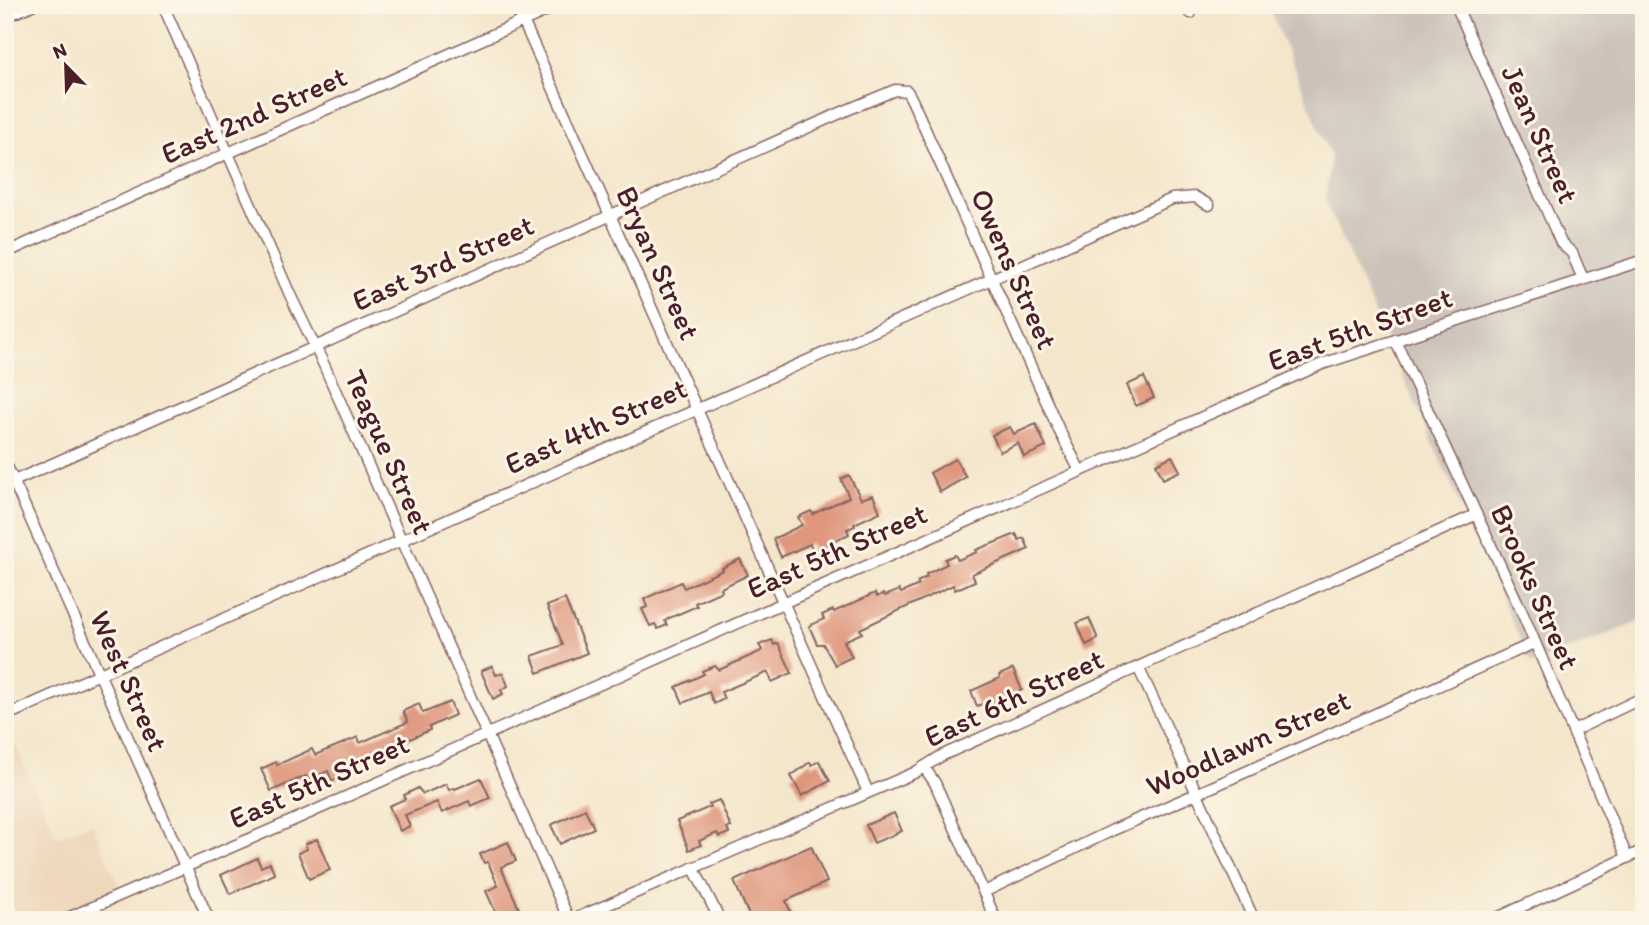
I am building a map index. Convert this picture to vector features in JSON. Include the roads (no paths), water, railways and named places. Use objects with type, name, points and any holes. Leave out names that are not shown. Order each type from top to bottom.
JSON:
[{"type":"street","points":[[5,17],[32,5]]},
{"type":"street","name":"Teague Street","points":[[163,5],[571,920]]},
{"type":"street","name":"Bryan Street","points":[[516,5],[867,792]]},
{"type":"street","points":[[523,21],[559,5]]},
{"type":"street","points":[[1180,5],[1191,13]]},
{"type":"street","name":"Jean Street","points":[[1455,5],[1561,243],[1572,253],[1583,279]]},
{"type":"street","name":"East 2nd Street","points":[[5,253],[523,21]]},
{"type":"street","name":"East 3rd Street","points":[[10,483],[847,110],[902,89]]},
{"type":"street","name":"Owens Street","points":[[902,89],[907,91],[912,100],[1059,430],[1080,471]]},
{"type":"street","name":"East 4th Street","points":[[5,716],[1171,199],[1195,197],[1209,205]]},
{"type":"street","name":"East 5th Street","points":[[62,920],[1322,364],[1644,260]]},
{"type":"street","name":"Brooks Street","points":[[1395,340],[1534,643],[1627,857]]},
{"type":"street","name":"West Street","points":[[5,462],[10,483],[100,675],[209,920]]},
{"type":"street","name":"East 6th Street","points":[[571,920],[924,767],[943,755],[1475,515]]},
{"type":"street","name":"Woodlawn Street","points":[[984,892],[1113,830],[1534,643]]},
{"type":"street","points":[[1139,667],[1254,920]]},
{"type":"street","points":[[1573,732],[1644,697]]},
{"type":"street","points":[[924,767],[935,783],[996,920]]},
{"type":"street","points":[[1493,920],[1511,916],[1644,850]]},
{"type":"street","points":[[693,867],[720,920]]}]
